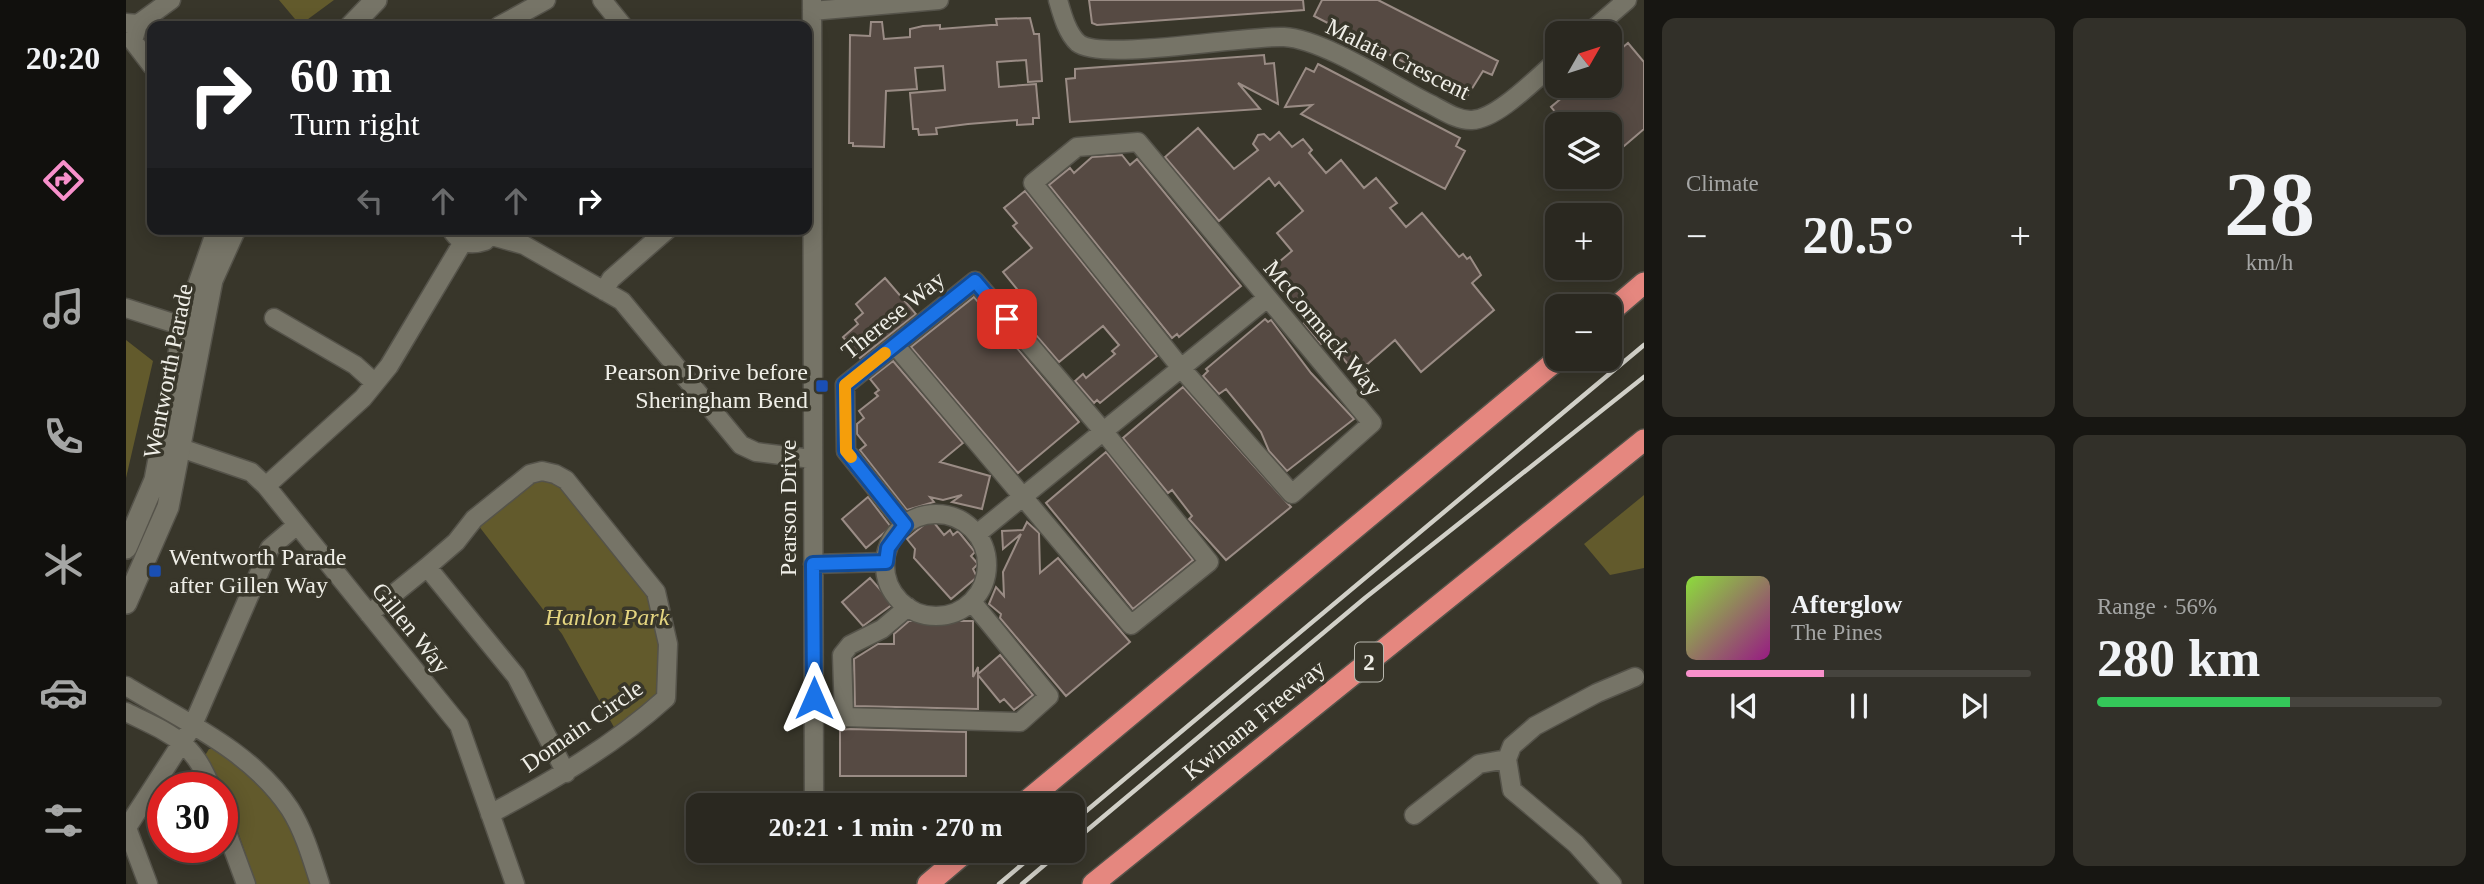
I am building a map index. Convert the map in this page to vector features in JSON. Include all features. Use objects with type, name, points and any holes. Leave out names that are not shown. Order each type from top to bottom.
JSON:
[{"type":"highway","points":[[1622,302],[1644,283]]},
{"type":"highway","points":[[1037,793],[1545,370]]},
{"type":"highway","name":"Kwinana Freeway","points":[[1093,884],[1644,440]]},
{"type":"highway","points":[[928,884],[953,863]]},
{"type":"street","points":[[147,59],[133,41],[132,24],[171,0]]},
{"type":"street","points":[[356,21],[376,0]]},
{"type":"street","points":[[508,21],[546,0]]},
{"type":"street","points":[[602,0],[619,21]]},
{"type":"street","points":[[812,5],[939,0]]},
{"type":"street","name":"Malata Crescent","points":[[1058,0],[1070,33],[1077,42],[1087,48],[1134,48],[1263,36],[1288,37],[1320,46],[1446,112],[1471,120],[1490,115],[1545,71]]},
{"type":"street","points":[[1603,21],[1627,0]]},
{"type":"street","name":"McCormack Way","points":[[1138,142],[1266,299],[1373,423],[1292,494],[1181,368],[1033,183],[1077,147],[1138,142]]},
{"type":"street","name":"Wentworth Parade","points":[[126,603],[168,507],[171,444],[193,329],[216,235]]},
{"type":"street","name":"Wentworth Parade","points":[[193,329],[233,235]]},
{"type":"street","points":[[266,486],[363,398],[375,383],[457,236],[477,244],[490,235]]},
{"type":"street","points":[[501,235],[524,245],[622,301],[741,445],[756,452],[812,459]]},
{"type":"street","points":[[604,290],[611,279],[661,235]]},
{"type":"street","name":"Pearson Drive","points":[[809,235],[814,793]]},
{"type":"street","name":"Therese Way","points":[[905,525],[846,451],[845,385],[975,281],[1104,432]]},
{"type":"street","points":[[977,534],[1266,299]]},
{"type":"street","points":[[126,308],[193,329]]},
{"type":"street","points":[[274,318],[355,365],[375,383]]},
{"type":"street","points":[[895,345],[1131,625],[1209,562],[1104,432]]},
{"type":"street","name":"Wentworth Parade","points":[[126,548],[171,444]]},
{"type":"street","name":"Gillen Way","points":[[171,444],[251,472],[266,486],[458,725],[515,884]]},
{"type":"street","name":"Domain Circle","points":[[369,614],[427,567],[500,496],[530,474],[542,471],[566,480],[656,592],[668,644],[666,698],[639,722],[566,773],[489,814]]},
{"type":"street","points":[[935,514],[958,520],[977,534],[987,561],[984,583],[972,602],[958,612],[941,616],[923,615],[908,607],[895,595],[887,580],[886,562],[888,548],[905,525],[919,517],[935,514]]},
{"type":"street","points":[[148,884],[127,828],[188,734],[270,548],[298,525]]},
{"type":"street","points":[[813,564],[886,562]]},
{"type":"street","points":[[427,567],[516,676],[566,773]]},
{"type":"street","points":[[908,607],[882,629],[850,645],[842,655],[844,717],[1020,722],[1049,696],[972,602]]},
{"type":"street","points":[[1612,884],[1576,844],[1525,804],[1513,790],[1507,759],[1512,746],[1535,726],[1597,693],[1635,677]]},
{"type":"street","points":[[126,686],[188,734],[205,772]]},
{"type":"street","points":[[126,712],[242,756],[289,807],[304,836],[320,884]]},
{"type":"street","points":[[1414,815],[1479,764],[1507,759]]},
{"type":"street","points":[[238,862],[246,884]]},
{"type":"green space","points":[[279,0],[334,0],[305,21],[297,21]]},
{"type":"green space","points":[[126,340],[153,361],[126,478]]},
{"type":"green space","name":"Hanlon Park","points":[[546,478],[561,484],[644,587],[659,620],[661,678],[658,690],[653,699],[615,729],[562,634],[478,525],[529,482]]},
{"type":"green space","points":[[1644,495],[1644,568],[1610,575],[1584,544]]},
{"type":"green space","points":[[209,749],[215,749],[259,783],[278,803],[293,826],[312,884],[256,884],[238,832],[238,772],[214,772],[204,757]]},
{"type":"building","points":[[1089,0],[1303,0],[1304,10],[1097,25],[1092,23]]},
{"type":"building","points":[[1322,0],[1378,0],[1498,61],[1492,75],[1483,71],[1468,95],[1314,16]]},
{"type":"building","points":[[1030,18],[1034,34],[1039,34],[1042,81],[1028,82],[1026,60],[997,62],[999,87],[1036,84],[1039,118],[1033,118],[1033,124],[1017,125],[1017,120],[968,124],[936,128],[937,134],[919,135],[918,129],[913,129],[910,93],[945,90],[943,66],[915,68],[917,89],[886,91],[884,147],[853,146],[853,143],[849,143],[850,35],[870,36],[871,22],[882,22],[884,39],[910,37],[910,29],[923,26],[940,25],[940,29],[997,25],[996,19]]},
{"type":"building","points":[[1628,43],[1644,62],[1644,129],[1622,148],[1622,112],[1555,112],[1551,107],[1562,98],[1622,98],[1622,48]]},
{"type":"building","points":[[1264,55],[1265,64],[1274,63],[1278,104],[1238,83],[1260,109],[1070,122],[1066,79],[1075,78],[1075,69]]},
{"type":"building","points":[[1318,64],[1460,138],[1456,146],[1465,151],[1445,189],[1301,114],[1312,105],[1285,107],[1306,68],[1314,72]]},
{"type":"building","points":[[1198,128],[1234,169],[1258,150],[1253,144],[1258,135],[1264,134],[1270,140],[1279,132],[1292,147],[1303,139],[1312,150],[1309,153],[1326,173],[1341,160],[1364,188],[1376,178],[1397,203],[1390,208],[1406,227],[1422,213],[1459,257],[1463,254],[1467,259],[1470,257],[1481,275],[1472,283],[1494,310],[1421,372],[1395,340],[1356,374],[1328,340],[1321,344],[1304,323],[1309,318],[1266,273],[1292,251],[1277,233],[1303,211],[1279,182],[1275,186],[1269,178],[1219,221],[1165,157]]},
{"type":"building","points":[[1122,155],[1130,165],[1137,159],[1241,286],[1179,337],[1177,334],[1172,338],[1049,185],[1070,168],[1074,173],[1092,157]]},
{"type":"building","points":[[1025,191],[1157,356],[1100,403],[1097,400],[1094,403],[1075,381],[1083,374],[1086,378],[1115,354],[1112,351],[1119,345],[1103,326],[1059,362],[1005,299],[1017,289],[1003,272],[1032,248],[1013,226],[1017,223],[1004,208]]},
{"type":"building","points":[[885,278],[916,314],[860,358],[843,337],[858,324],[855,320],[863,313],[856,304]]},
{"type":"building","points":[[974,297],[1079,422],[1018,473],[911,347]]},
{"type":"building","points":[[1265,319],[1268,322],[1271,320],[1311,373],[1354,419],[1287,471],[1269,451],[1261,432],[1226,389],[1219,394],[1203,376],[1208,371],[1206,369]]},
{"type":"building","points":[[893,361],[963,443],[940,462],[990,476],[982,509],[952,502],[962,495],[943,500],[930,497],[934,502],[907,510],[860,450],[866,445],[857,434],[857,424],[864,418],[859,411],[878,396],[875,393],[879,390],[870,379]]},
{"type":"building","points":[[1183,387],[1291,507],[1226,560],[1189,519],[1192,516],[1172,490],[1168,493],[1123,438]]},
{"type":"building","points":[[1106,452],[1193,560],[1133,609],[1046,503]]},
{"type":"building","points":[[868,497],[891,527],[866,548],[842,519]]},
{"type":"building","points":[[931,519],[944,535],[950,530],[953,535],[958,531],[975,552],[971,556],[978,564],[973,569],[977,577],[951,599],[914,558],[915,549],[907,539]]},
{"type":"building","points":[[1027,522],[1039,533],[1040,573],[1058,558],[1130,642],[1066,696],[1000,618],[1001,614],[989,604],[996,587],[1004,596],[1003,572],[1021,534],[1003,549],[1002,531],[1023,530]]},
{"type":"building","points":[[870,578],[893,604],[863,626],[842,602]]},
{"type":"building","points":[[909,621],[973,621],[973,677],[978,667],[978,674],[1000,655],[1033,695],[1014,710],[1004,699],[1000,702],[978,675],[978,709],[855,706],[854,659],[878,644],[894,644],[894,634]]},
{"type":"building","points":[[840,730],[966,732],[966,776],[840,776]]},
{"type":"railway","points":[[1085,812],[1644,345]]},
{"type":"railway","points":[[1085,832],[1365,598],[1644,377]]},
{"type":"railway","points":[[999,884],[1024,863]]},
{"type":"railway","points":[[1022,884],[1047,863]]},
{"type":"slow traffic","points":[[851,457],[846,451],[845,385],[885,353]]},
{"type":"place","name":"Pearson Drive before Sheringham Bend","points":[[822,386]]},
{"type":"place","name":"Wentworth Parade after Gillen Way","points":[[155,571]]},
{"type":"route","points":[[814,698],[813,564],[886,562],[888,548],[905,525],[846,451],[845,385],[975,281],[1007,319]]}]
